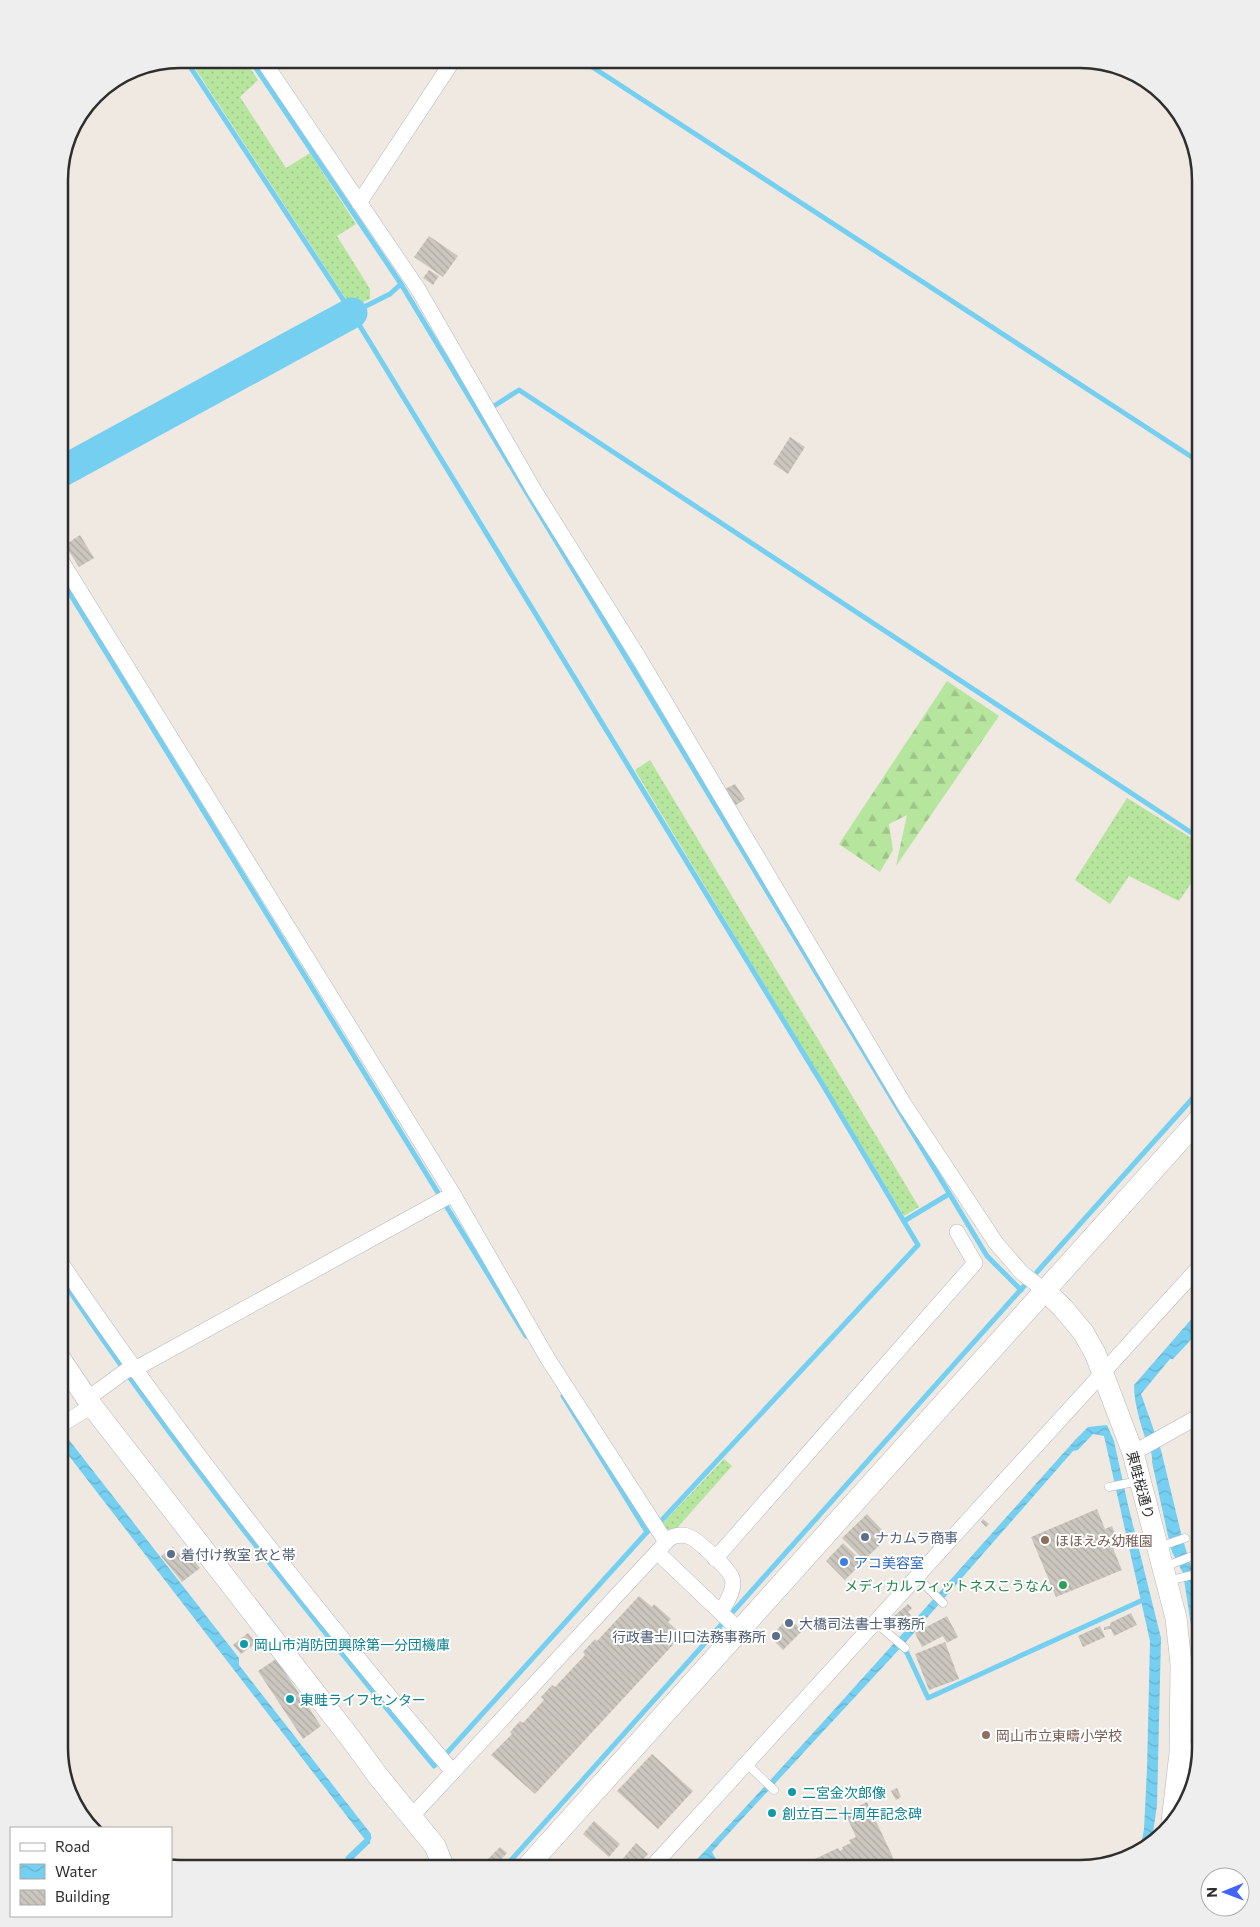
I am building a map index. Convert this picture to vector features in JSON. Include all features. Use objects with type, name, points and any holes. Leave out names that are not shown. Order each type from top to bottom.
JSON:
[{"type":"street","points":[[268,68],[418,288],[534,490],[640,658],[904,1104],[996,1243],[1022,1273],[1044,1290]]},
{"type":"street","points":[[359,204],[448,68]]},
{"type":"street","points":[[68,572],[446,1198],[658,1536],[729,1620]]},
{"type":"street","points":[[533,1859],[729,1620],[1044,1290],[1192,1127]]},
{"type":"street","points":[[68,1419],[128,1370],[446,1198]]},
{"type":"street","points":[[715,1559],[976,1263],[957,1232]]},
{"type":"street","points":[[68,1274],[128,1370],[288,1574],[453,1772]]},
{"type":"street","points":[[659,1860],[1192,1274]]},
{"type":"street","name":"東畦桜通り","points":[[1044,1290],[1063,1308],[1083,1332],[1092,1346],[1101,1373],[1145,1446],[1133,1482],[1169,1563],[1192,1743]]},
{"type":"street","points":[[68,1370],[90,1403],[411,1818],[435,1846],[442,1859]]},
{"type":"street","points":[[1145,1446],[1192,1420]]},
{"type":"street","points":[[411,1818],[658,1536],[678,1535],[690,1537],[732,1577],[733,1586],[729,1620]]},
{"type":"street","name":"東畦桜通り","points":[[1180,1797],[1192,1754]]},
{"type":"lane","points":[[1109,1488],[1133,1482]]},
{"type":"lane","points":[[1169,1563],[1185,1538]]},
{"type":"lane","points":[[1169,1563],[1192,1556]]},
{"type":"lane","points":[[1169,1563],[1192,1571]]},
{"type":"lane","points":[[916,1576],[943,1603]]},
{"type":"lane","points":[[875,1622],[905,1648]]},
{"type":"lane","points":[[746,1763],[774,1790]]},
{"type":"green space","points":[[195,68],[250,68],[258,80],[240,97],[286,168],[310,153],[356,224],[337,236],[370,289],[370,299],[361,303],[348,302]]},
{"type":"green space","points":[[947,681],[999,716],[896,866],[907,815],[889,824],[893,850],[880,872],[839,844]]},
{"type":"green space","points":[[650,760],[919,1207],[904,1216],[635,770]]},
{"type":"green space","points":[[1127,798],[1192,838],[1192,882],[1179,901],[1129,876],[1110,904],[1075,880]]},
{"type":"green space","points":[[724,1459],[732,1466],[677,1528],[667,1530],[662,1524]]},
{"type":"water","points":[[1192,1318],[1192,1339],[1173,1359],[1170,1359],[1141,1394],[1161,1450],[1192,1570],[1192,1632],[1183,1573],[1172,1552],[1151,1453],[1138,1412],[1134,1385]]},
{"type":"water","points":[[1107,1425],[1114,1441],[1161,1638],[1157,1805],[1153,1832],[1142,1840],[1147,1769],[1150,1641],[1104,1436],[1093,1434],[1078,1450],[1073,1451],[905,1643],[712,1852],[716,1860],[697,1860],[1076,1439],[1088,1427]]},
{"type":"water","points":[[68,1439],[239,1658],[239,1665],[371,1834],[370,1843],[353,1859],[346,1859],[366,1841],[68,1455]]},
{"type":"building","points":[[429,236],[458,256],[443,277],[414,257]]},
{"type":"building","points":[[429,270],[439,276],[433,285],[423,278]]},
{"type":"building","points":[[790,437],[805,447],[788,474],[773,464]]},
{"type":"building","points":[[80,535],[94,558],[79,567],[68,550],[68,543]]},
{"type":"building","points":[[735,784],[745,799],[736,805],[725,789]]},
{"type":"building","points":[[1097,1509],[1105,1529],[1112,1526],[1119,1543],[1112,1546],[1122,1570],[1056,1597],[1031,1537]]},
{"type":"building","points":[[867,1514],[885,1533],[878,1540],[881,1544],[864,1560],[842,1538]]},
{"type":"building","points":[[983,1519],[989,1524],[986,1527],[981,1522]]},
{"type":"building","points":[[843,1543],[863,1562],[845,1580],[826,1561]]},
{"type":"building","points":[[173,1547],[179,1554],[185,1549],[200,1568],[182,1582],[161,1556]]},
{"type":"building","points":[[639,1596],[652,1607],[654,1604],[671,1619],[668,1622],[682,1635],[535,1794],[491,1755],[512,1734],[510,1732],[520,1721],[523,1723],[544,1700],[541,1697],[552,1685],[555,1687],[585,1655],[583,1652],[595,1639],[597,1641]]},
{"type":"building","points":[[908,1604],[912,1608],[908,1612],[911,1615],[900,1625],[893,1617]]},
{"type":"building","points":[[1131,1613],[1137,1625],[1114,1636],[1111,1629],[1104,1630],[1104,1627],[1110,1626],[1110,1623]]},
{"type":"building","points":[[947,1616],[958,1637],[947,1643],[943,1636],[922,1647],[915,1633]]},
{"type":"building","points":[[789,1617],[802,1631],[783,1650],[770,1637]]},
{"type":"building","points":[[1100,1626],[1105,1637],[1083,1647],[1078,1636]]},
{"type":"building","name":"岡山市消防団興除第一分団機庫","points":[[248,1633],[256,1643],[241,1654],[233,1645]]},
{"type":"building","points":[[945,1642],[959,1679],[929,1690],[915,1654]]},
{"type":"building","name":"東畦ライフセンター","points":[[276,1659],[321,1726],[303,1739],[258,1671]]},
{"type":"building","points":[[652,1754],[693,1791],[658,1829],[617,1791]]},
{"type":"building","points":[[897,1788],[901,1797],[896,1800],[891,1791]]},
{"type":"building","points":[[867,1802],[894,1860],[813,1860],[838,1848],[840,1851],[843,1849],[842,1847],[851,1843],[849,1840],[856,1837],[845,1813]]},
{"type":"building","points":[[594,1821],[620,1844],[609,1857],[583,1834]]},
{"type":"building","points":[[636,1843],[648,1854],[643,1860],[622,1859]]},
{"type":"building","points":[[500,1847],[507,1853],[501,1859],[488,1859]]},
{"type":"waterway","points":[[191,68],[352,313],[824,1087],[918,1245],[661,1521],[647,1532],[446,1754]]},
{"type":"waterway","points":[[256,68],[401,284],[987,1256],[1021,1290]]},
{"type":"waterway","points":[[594,68],[1192,457]]},
{"type":"waterway","points":[[352,313],[390,294],[401,284]]},
{"type":"waterway","points":[[68,468],[352,313]]},
{"type":"waterway","points":[[494,406],[519,390],[1192,833]]},
{"type":"waterway","points":[[68,591],[526,1336]]},
{"type":"waterway","points":[[1037,1272],[1192,1099]]},
{"type":"waterway","points":[[904,1221],[949,1194]]},
{"type":"waterway","points":[[512,1859],[1025,1285]]},
{"type":"waterway","points":[[68,1288],[147,1402],[240,1525],[434,1766],[437,1763]]},
{"type":"waterway","points":[[563,1396],[647,1532]]},
{"type":"waterway","points":[[901,1647],[907,1653],[928,1698],[1145,1599]]},
{"type":"waterway","points":[[348,1858],[369,1838]]},
{"type":"place","name":"ナカムラ商事","points":[[865,1537]]},
{"type":"place","name":"ほほえみ幼稚園","points":[[1045,1540]]},
{"type":"place","name":"着付け教室 衣と帯","points":[[171,1554]]},
{"type":"place","name":"アコ美容室","points":[[844,1562]]},
{"type":"place","name":"メディカルフィットネスこうなん","points":[[1063,1585]]},
{"type":"place","name":"大橋司法書士事務所","points":[[789,1623]]},
{"type":"place","name":"行政書士川口法務事務所","points":[[776,1636]]},
{"type":"place","name":"岡山市消防団興除第一分団機庫","points":[[244,1644]]},
{"type":"place","name":"東畦ライフセンター","points":[[290,1699]]},
{"type":"place","name":"岡山市立東疇小学校","points":[[986,1735]]},
{"type":"place","name":"二宮金次郎像","points":[[792,1792]]},
{"type":"place","name":"創立百二十周年記念碑","points":[[772,1813]]}]
